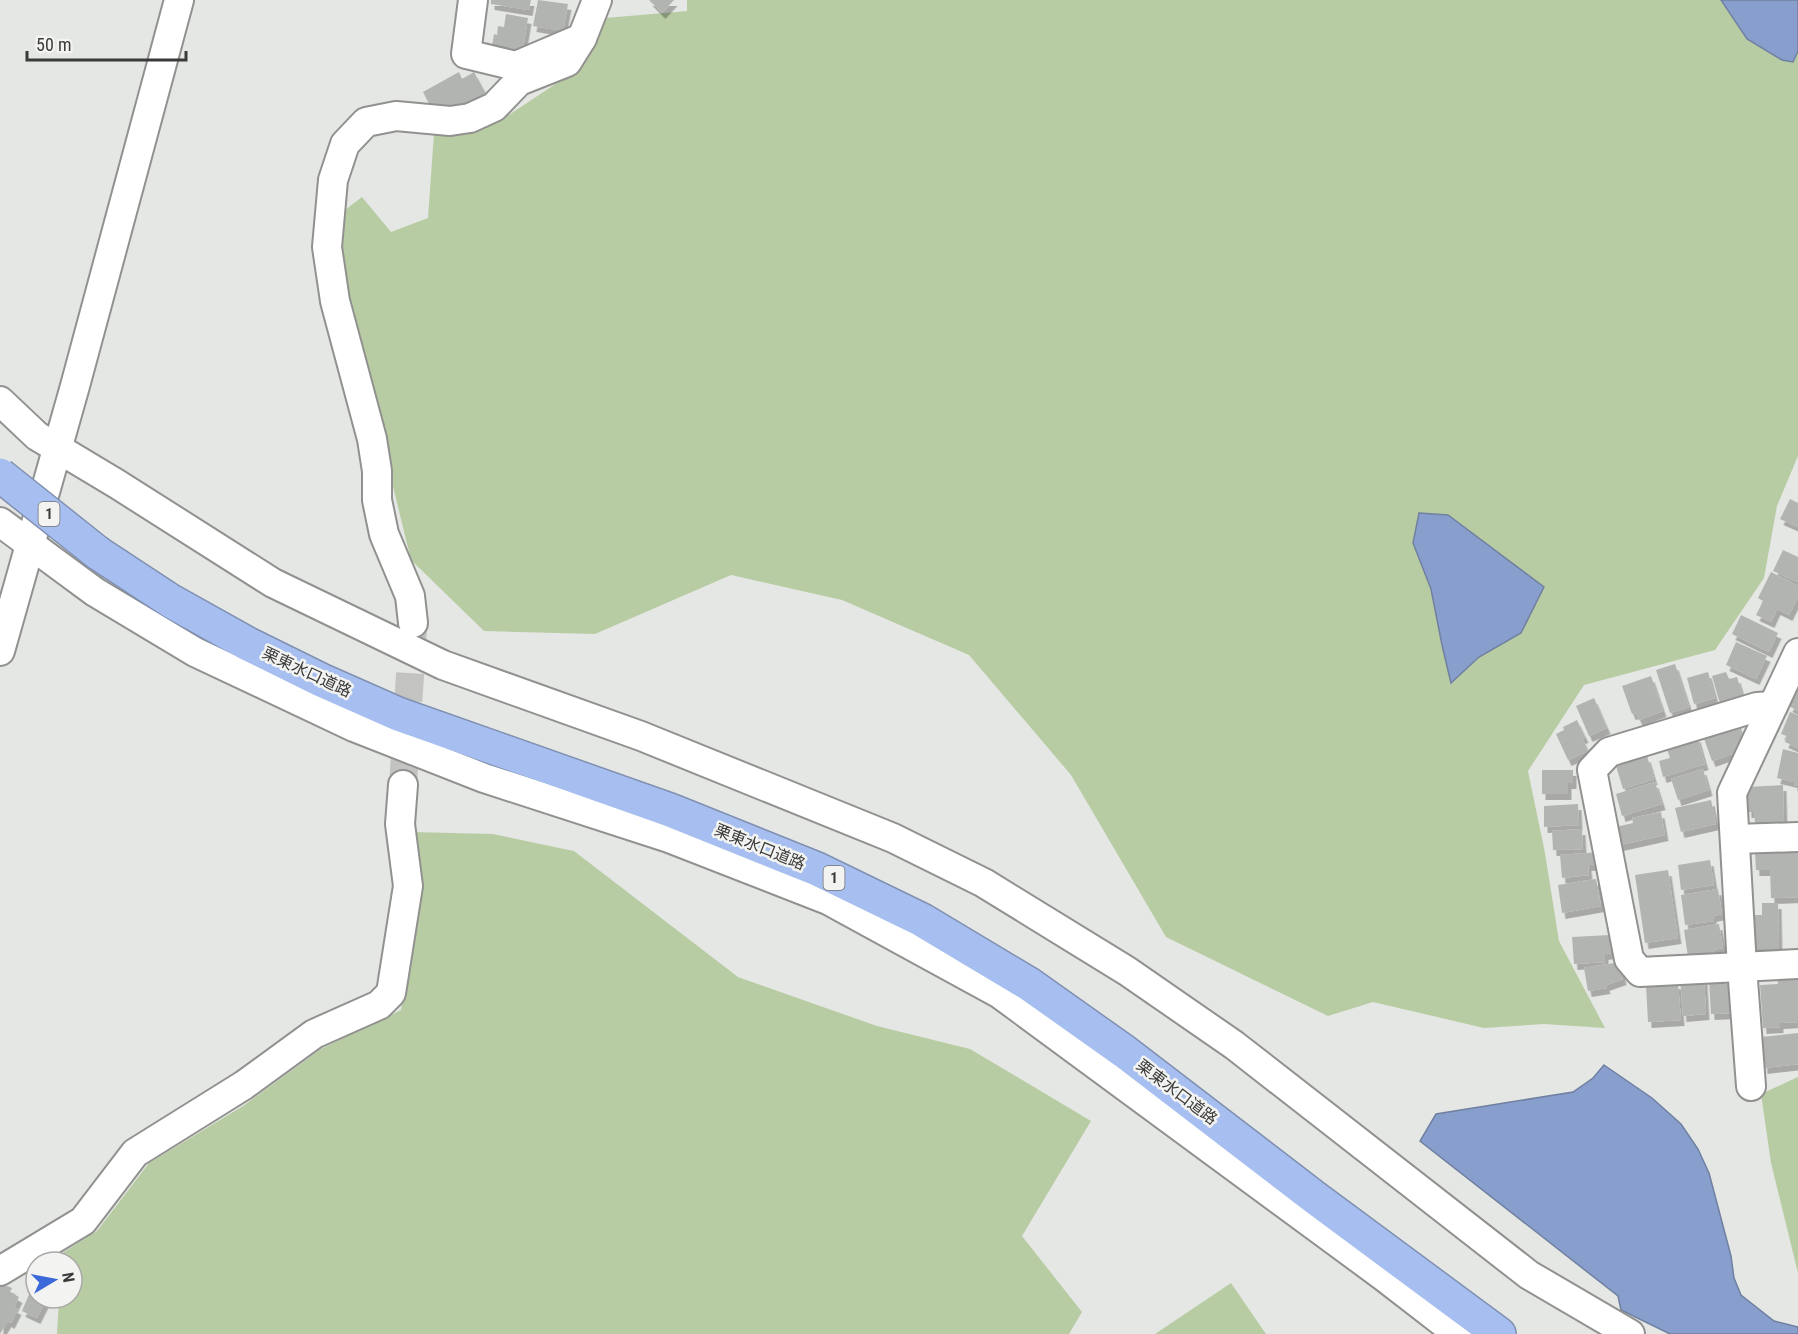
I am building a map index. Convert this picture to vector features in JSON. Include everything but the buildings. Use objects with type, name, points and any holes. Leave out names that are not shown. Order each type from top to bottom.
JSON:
[{"type":"highway","name":"栗東水口道路","points":[[0,475],[98,553],[171,601],[248,644],[321,680],[398,714],[670,810],[817,869],[922,920],[1029,984],[1125,1052],[1314,1197],[1499,1334]]},
{"type":"street","points":[[0,651],[58,450],[179,0]]},
{"type":"street","points":[[473,0],[466,54],[516,66],[582,38]]},
{"type":"street","points":[[413,623],[410,596],[384,534],[377,500],[377,471],[372,440],[335,301],[327,247],[333,180],[345,144],[366,122],[396,116],[450,121],[470,118],[494,107],[519,81],[567,62],[582,38],[597,0]]},
{"type":"street","points":[[0,401],[37,436],[273,583],[443,665],[641,736],[893,838],[984,883],[1127,971],[1234,1045],[1529,1275],[1630,1334]]},
{"type":"street","points":[[0,522],[95,592],[195,652],[354,727],[483,778],[669,838],[828,900],[1000,994],[1383,1276],[1458,1334]]},
{"type":"street","points":[[1751,1086],[1732,793],[1798,654]]},
{"type":"street","points":[[1773,706],[1756,707],[1609,752],[1592,770],[1629,959],[1640,972],[1798,964]]},
{"type":"street","points":[[0,1271],[83,1221],[135,1154],[244,1085],[314,1034],[378,1005],[390,993],[408,886],[400,824],[403,785]]},
{"type":"street","points":[[1735,839],[1798,837]]},
{"type":"green space","points":[[687,0],[1721,0],[1747,39],[1793,62],[1798,51],[1798,456],[1777,506],[1764,578],[1715,650],[1584,685],[1528,771],[1545,853],[1559,941],[1605,1028],[1544,1024],[1484,1028],[1373,1002],[1328,1016],[1166,937],[1071,775],[969,655],[842,600],[731,575],[595,634],[484,631],[411,560],[345,290],[336,217],[362,197],[391,232],[428,218],[434,133],[495,124],[581,67],[605,18],[687,11]],"holes":[[[1413,543],[1544,587],[1521,633],[1479,657],[1452,683],[1431,589]]]},
{"type":"green space","points":[[411,832],[493,834],[574,851],[738,977],[877,1026],[970,1049],[1091,1121],[1022,1236],[1082,1312],[1069,1334],[57,1334],[58,1310],[84,1310],[84,1250],[67,1250],[97,1231],[149,1163],[243,1106],[321,1049],[401,1010],[419,885]]},
{"type":"green space","points":[[1798,1077],[1798,1273],[1771,1163],[1761,1094]]},
{"type":"green space","points":[[1231,1283],[1266,1334],[1155,1334]]},
{"type":"water","points":[[1721,0],[1798,0],[1798,51],[1793,62],[1782,60],[1747,39]]},
{"type":"water","points":[[1419,513],[1448,515],[1544,587],[1521,633],[1479,657],[1451,683],[1431,589],[1413,543]]},
{"type":"water","points":[[1604,1065],[1652,1098],[1681,1124],[1698,1149],[1709,1173],[1731,1256],[1734,1278],[1741,1295],[1774,1321],[1798,1327],[1798,1334],[1670,1334],[1621,1310],[1618,1296],[1420,1141],[1436,1114],[1573,1092],[1593,1078]]},
{"type":"tunnel","points":[[403,785],[413,628]]}]
